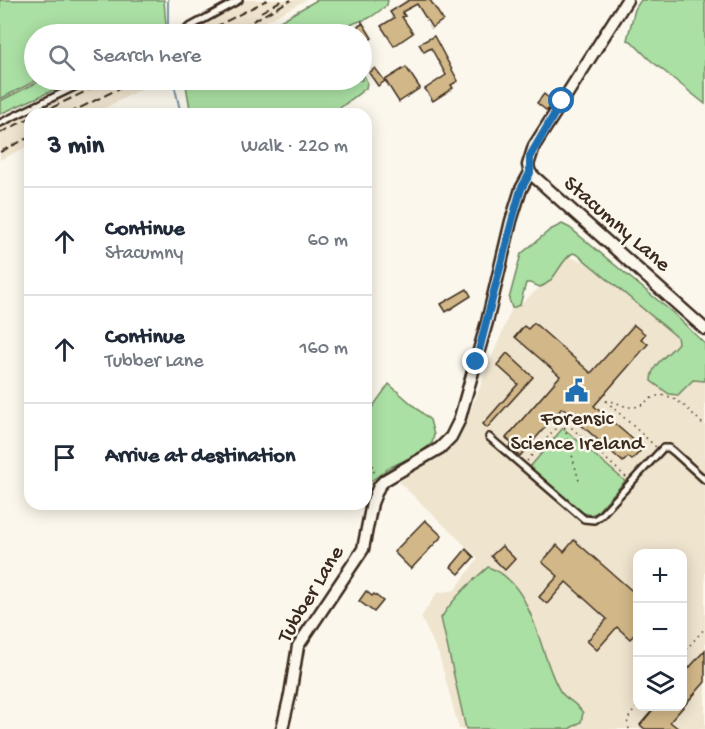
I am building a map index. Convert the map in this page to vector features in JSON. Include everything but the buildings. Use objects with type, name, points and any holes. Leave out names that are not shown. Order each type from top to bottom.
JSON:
[{"type":"street","name":"Tubber Lane","points":[[372,503],[379,486],[385,480],[440,448],[451,437],[459,421],[487,322],[521,189],[530,173],[528,165],[534,146],[627,0]]},
{"type":"street","name":"Stacumny Lane","points":[[530,173],[705,329]]},
{"type":"street","name":"Tubber Lane","points":[[282,729],[298,646],[363,549],[371,510]]},
{"type":"lane","points":[[195,24],[239,0]]},
{"type":"lane","points":[[31,108],[68,90]]},
{"type":"lane","points":[[0,123],[24,111]]},
{"type":"lane","points":[[489,437],[584,519],[594,519],[601,515],[660,451],[669,448],[705,480]]},
{"type":"path","points":[[660,451],[606,401],[612,400],[632,408],[658,395],[667,396],[673,398],[705,426]]},
{"type":"path","points":[[523,466],[563,420]]},
{"type":"path","points":[[563,420],[579,481]]},
{"type":"path","points":[[563,420],[632,482]]},
{"type":"path","points":[[687,648],[705,628]]},
{"type":"path","points":[[629,729],[627,720],[634,711]]},
{"type":"shaded area","points":[[232,0],[306,0],[261,24],[188,24]]},
{"type":"shaded area","points":[[59,90],[140,90],[105,108],[24,108],[24,148],[0,160],[0,117]]},
{"type":"shaded area","points":[[566,256],[592,264],[677,337],[678,343],[654,366],[651,381],[669,394],[684,390],[693,380],[705,381],[705,729],[459,729],[439,655],[421,617],[437,593],[455,590],[478,558],[399,482],[437,459],[458,441],[512,308],[520,305],[540,287],[546,285],[557,273]]},
{"type":"green space","points":[[0,0],[164,0],[166,24],[24,24],[24,87],[0,99]]},
{"type":"green space","points":[[317,0],[388,0],[387,5],[377,13],[353,24],[275,24]]},
{"type":"green space","points":[[641,0],[705,0],[705,104],[627,40],[635,9]]},
{"type":"green space","points":[[24,89],[54,90],[0,114],[0,101]]},
{"type":"green space","points":[[187,90],[363,90],[340,108],[190,108]]},
{"type":"green space","points":[[562,224],[570,228],[672,312],[705,344],[705,381],[693,380],[678,395],[669,394],[651,381],[657,364],[678,343],[677,337],[573,253],[546,284],[540,287],[526,283],[520,305],[512,308],[509,299],[521,254],[550,230]]},
{"type":"green space","points":[[389,384],[430,420],[434,435],[432,443],[421,452],[389,468],[372,480],[372,408]]},
{"type":"green space","points":[[563,428],[625,481],[596,513],[590,515],[581,512],[530,467]]},
{"type":"green space","points":[[488,567],[504,575],[526,603],[560,691],[583,713],[581,722],[569,729],[466,729],[441,618],[457,597]]},
{"type":"waterway","points":[[168,0],[168,24]]},
{"type":"waterway","points":[[175,90],[180,108]]},
{"type":"railway","points":[[221,24],[267,0]]},
{"type":"railway","points":[[261,12],[282,0]]},
{"type":"railway","points":[[247,24],[291,0]]},
{"type":"railway","points":[[51,108],[88,90]]},
{"type":"railway","points":[[80,108],[116,90]]},
{"type":"railway","points":[[0,133],[24,121]]},
{"type":"railway","points":[[0,152],[24,140]]},
{"type":"place","name":"Forensic Science Ireland","points":[[577,391]]},
{"type":"route","points":[[476,362],[521,189],[530,173],[528,165],[530,156],[562,101]]}]
